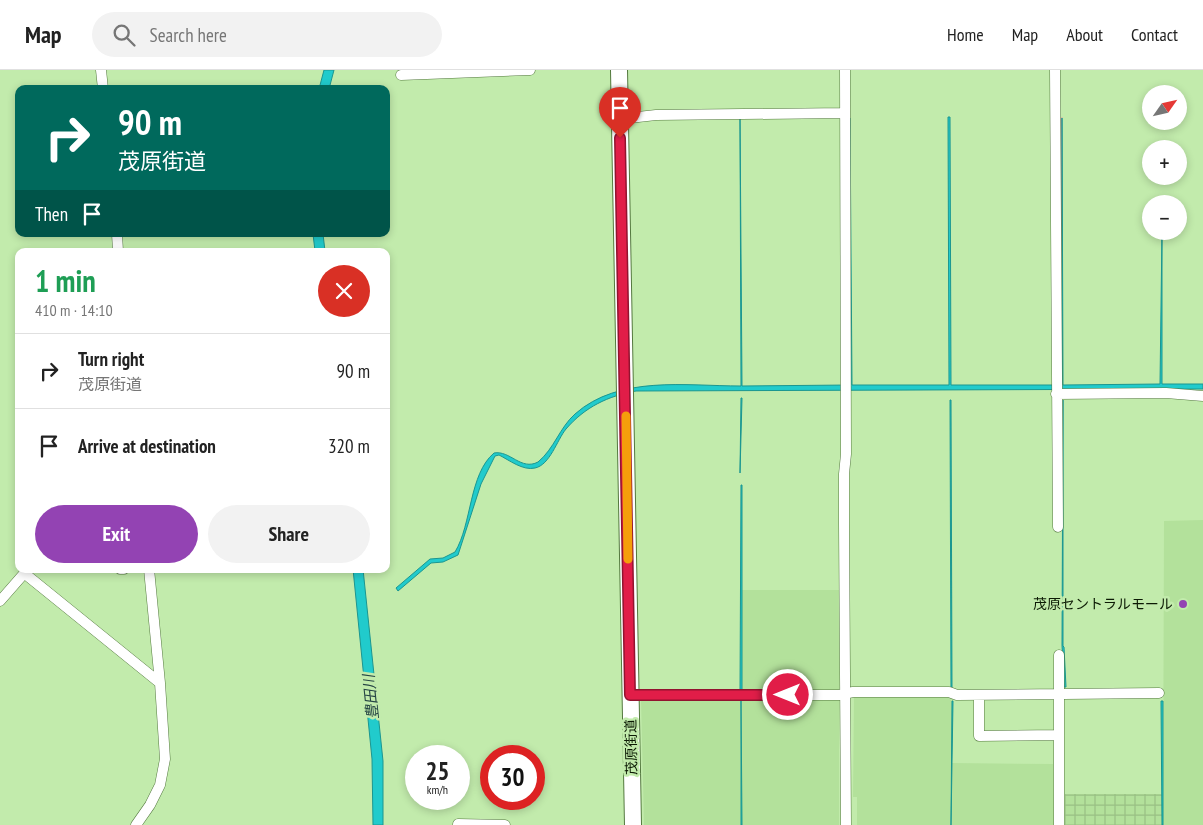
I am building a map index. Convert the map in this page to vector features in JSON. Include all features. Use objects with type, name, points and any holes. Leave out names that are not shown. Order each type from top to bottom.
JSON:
[{"type":"main road","name":"茂原街道","points":[[619,70],[632,825]]},
{"type":"street","points":[[101,70],[103,85]]},
{"type":"street","points":[[401,75],[530,70]]},
{"type":"street","points":[[845,70],[846,825]]},
{"type":"street","points":[[1056,70],[1058,527]]},
{"type":"street","points":[[620,119],[649,115],[845,113]]},
{"type":"street","points":[[1056,394],[1166,393],[1203,396]]},
{"type":"street","points":[[0,601],[24,573]]},
{"type":"street","points":[[28,573],[160,683]]},
{"type":"street","points":[[136,825],[150,805],[160,785],[165,759],[149,573]]},
{"type":"street","points":[[1059,655],[1059,825]]},
{"type":"street","points":[[630,695],[949,692],[957,695],[1159,693]]},
{"type":"street","points":[[979,695],[979,736],[1059,735]]},
{"type":"street","points":[[458,824],[505,825]]},
{"type":"shaded area","name":"茂原セントラルモール","points":[[1203,520],[1203,825],[1163,825],[1164,521]]},
{"type":"shaded area","points":[[742,590],[839,590],[839,691],[742,691]]},
{"type":"shaded area","points":[[948,696],[953,698],[951,825],[857,825],[857,797],[853,797],[854,697]]},
{"type":"shaded area","points":[[641,700],[741,700],[741,825],[644,825]]},
{"type":"shaded area","points":[[742,700],[839,700],[839,825],[742,825]]},
{"type":"shaded area","points":[[952,763],[1053,764],[1054,825],[952,825]]},
{"type":"shaded area","points":[[1065,794],[1162,794],[1162,825],[1065,825]]},
{"type":"green space","points":[[1060,118],[1062,118],[1062,385]]},
{"type":"water","points":[[324,70],[334,70],[330,85],[320,85]]},
{"type":"water","points":[[948,117],[950,117],[951,385],[1062,385],[1062,118],[1063,385],[1160,384],[1162,240],[1162,384],[1203,384],[1203,389],[636,391],[626,393],[607,399],[581,414],[566,429],[549,457],[540,466],[530,469],[499,455],[495,456],[481,484],[458,555],[443,562],[431,563],[398,591],[396,588],[430,559],[443,558],[455,552],[461,541],[480,473],[494,453],[505,454],[526,464],[538,462],[544,457],[565,425],[575,414],[593,402],[612,393],[654,385],[741,386],[740,119],[742,386],[849,385],[850,118],[852,385],[949,385]]},
{"type":"water","points":[[313,237],[323,237],[325,248],[315,248]]},
{"type":"water","points":[[741,398],[742,398],[740,473]]},
{"type":"water","points":[[951,400],[952,688],[951,688]]},
{"type":"water","points":[[1063,400],[1063,646],[1066,687],[1064,687],[1062,645]]},
{"type":"water","points":[[741,485],[742,691],[740,691]]},
{"type":"water","name":"豊田川","points":[[353,573],[363,573],[383,761],[383,825],[373,825],[372,759]]},
{"type":"water","points":[[741,700],[742,825],[741,825]]},
{"type":"water","points":[[952,701],[953,701],[951,825]]},
{"type":"water","points":[[1161,701],[1163,701],[1163,825],[1162,825]]},
{"type":"slow traffic","points":[[626,416],[628,559]]},
{"type":"place","name":"茂原セントラルモール","points":[[1183,604]]},
{"type":"route","points":[[620,138],[630,695],[788,695]]}]
